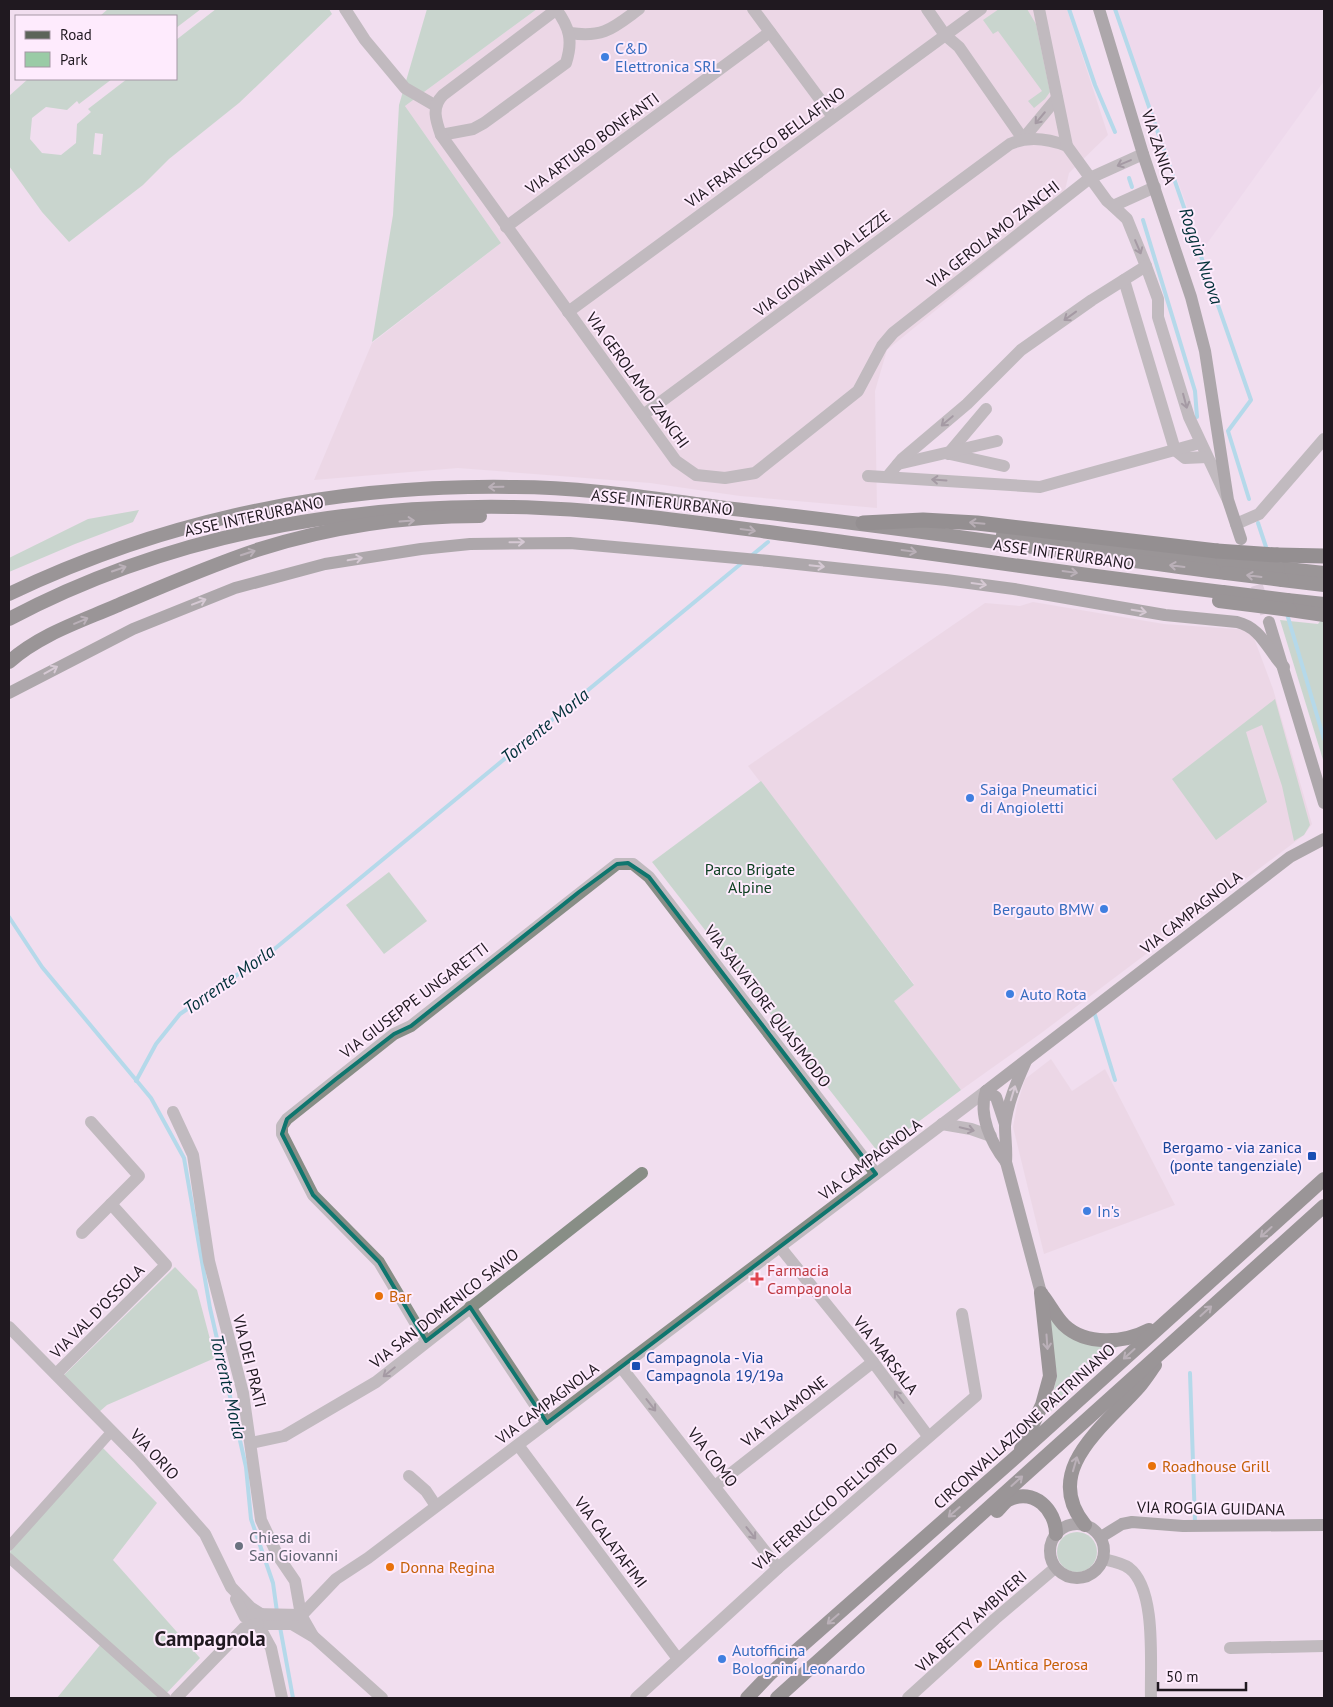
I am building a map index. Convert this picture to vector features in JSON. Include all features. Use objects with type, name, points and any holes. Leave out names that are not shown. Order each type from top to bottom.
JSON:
[{"type":"highway","name":"ASSE INTERURBANO","points":[[9,594],[92,557],[180,528],[268,506],[349,495],[430,488],[516,486],[613,494],[962,536],[1023,536],[1222,561]]},
{"type":"highway","name":"ASSE INTERURBANO","points":[[9,619],[57,593],[114,571],[209,541],[295,523],[419,508],[515,507],[586,511],[700,523],[1169,585],[1221,596],[1289,605],[1324,604]]},
{"type":"highway","points":[[9,662],[47,636],[205,569],[262,548],[333,531],[383,523],[477,516],[535,517],[646,524],[700,523]]},
{"type":"highway","points":[[863,523],[923,520],[977,523],[1222,561],[1324,573]]},
{"type":"highway","points":[[9,584],[112,541],[151,531],[180,528]]},
{"type":"highway","points":[[1279,567],[1324,556]]},
{"type":"highway","points":[[1222,561],[1279,567],[1324,585]]},
{"type":"highway","points":[[9,625],[57,593]]},
{"type":"highway","points":[[1289,605],[1324,615]]},
{"type":"highway","name":"CIRCONVALLAZIONE PALTRINIANO","points":[[747,1698],[771,1673],[1017,1456],[1324,1179]]},
{"type":"highway","points":[[776,1698],[1324,1206]]},
{"type":"highway","points":[[1042,1293],[1064,1325],[1085,1337],[1116,1341],[1136,1336],[1165,1322]]},
{"type":"highway","points":[[1017,1456],[1042,1405],[1050,1376],[1042,1293]]},
{"type":"highway","points":[[1085,1525],[1075,1513],[1071,1502],[1071,1485],[1077,1457],[1094,1432],[1139,1387],[1170,1343]]},
{"type":"highway","points":[[811,1665],[829,1661],[1009,1500],[1029,1497],[1045,1504],[1054,1516],[1056,1534]]},
{"type":"main road","name":"VIA ZANICA","points":[[1099,9],[1200,332],[1228,500],[1241,539]]},
{"type":"main road","points":[[9,693],[124,633],[235,588],[325,564],[421,549],[520,542],[570,543],[722,556],[965,582],[1166,615],[1237,622],[1246,624],[1259,632],[1274,657],[1284,667]]},
{"type":"main road","points":[[1269,622],[1324,803]]},
{"type":"main road","name":"VIA CAMPAGNOLA","points":[[986,1091],[1290,857],[1324,840]]},
{"type":"main road","points":[[1005,1127],[1015,1088],[1026,1061]]},
{"type":"main road","points":[[1006,1162],[1008,1143],[1005,1127],[996,1097],[986,1091],[983,1110],[991,1136],[1006,1162],[1042,1293]]},
{"type":"main road","name":"VIA ROGGIA GUIDANA","points":[[1101,1537],[1122,1524],[1132,1522],[1189,1526],[1324,1525]]},
{"type":"main road","points":[[1069,1525],[1085,1525],[1101,1537],[1105,1552],[1103,1560],[1100,1567],[1086,1577],[1069,1578],[1055,1568],[1050,1551],[1056,1534],[1069,1525]]},
{"type":"street","points":[[345,9],[365,40],[405,88],[436,106],[443,95],[556,9],[570,32],[571,48],[566,63],[484,123],[473,129],[441,135]]},
{"type":"street","points":[[570,32],[586,35],[609,31],[639,9]]},
{"type":"street","points":[[753,9],[833,117]]},
{"type":"street","points":[[927,9],[945,35],[958,47],[1022,139],[1055,141],[1067,146]]},
{"type":"street","name":"VIA FRANCESCO BELLAFINO","points":[[568,312],[981,9]]},
{"type":"street","points":[[1039,9],[1067,146],[1107,201],[1113,206],[1155,187]]},
{"type":"street","name":"VIA ARTURO BONFANTI","points":[[506,227],[770,32]]},
{"type":"street","name":"VIA GIOVANNI DA LEZZE","points":[[644,416],[1010,144],[1022,139],[1057,98]]},
{"type":"street","name":"VIA GEROLAMO ZANCHI","points":[[436,106],[436,118],[441,135],[676,461],[696,475],[725,478],[754,473],[858,391],[872,362],[893,333],[1090,178],[1143,154]]},
{"type":"street","name":"VIA ZANICA","points":[[1113,206],[1127,219],[1146,266],[1158,299],[1158,317],[1189,417],[1228,500]]},
{"type":"street","points":[[887,477],[898,464],[967,404],[1021,350],[1110,288],[1146,266]]},
{"type":"street","points":[[1124,280],[1175,450],[1185,458],[1207,457]]},
{"type":"street","points":[[948,454],[986,409]]},
{"type":"street","points":[[1236,524],[1254,516],[1324,439]]},
{"type":"street","points":[[898,464],[948,454],[997,441]]},
{"type":"street","points":[[868,476],[1040,487],[1200,443]]},
{"type":"street","points":[[948,454],[1004,466]]},
{"type":"street","name":"VIA GIUSEPPE UNGARETTI","points":[[426,1341],[379,1262],[313,1195],[284,1139],[282,1126],[287,1119],[322,1090],[394,1034],[411,1026],[579,892],[617,864],[628,864]]},
{"type":"street","name":"VIA SALVATORE QUASIMODO","points":[[628,864],[641,868],[649,877],[876,1174]]},
{"type":"street","name":"VIA CAMPAGNOLA","points":[[293,1620],[336,1579],[518,1445],[986,1091]]},
{"type":"street","name":"VIA DEI PRATI","points":[[172,1112],[193,1154],[209,1261],[243,1393],[261,1520],[278,1556],[294,1582],[293,1620]]},
{"type":"street","points":[[82,1233],[139,1176],[91,1122]]},
{"type":"street","points":[[942,1124],[971,1129],[991,1136]]},
{"type":"street","name":"VIA SAN DOMENICO SAVIO","points":[[251,1443],[284,1436],[344,1403],[376,1382],[642,1173]]},
{"type":"street","name":"VIA VAL D'OSSOLA","points":[[56,1374],[166,1265],[111,1204]]},
{"type":"street","name":"VIA MARSALA","points":[[780,1247],[873,1362],[928,1436]]},
{"type":"street","points":[[470,1307],[547,1423]]},
{"type":"street","name":"VIA FERRUCCIO DELL'ORTO","points":[[636,1698],[778,1568],[976,1396],[962,1314]]},
{"type":"street","name":"VIA ORIO","points":[[9,1327],[112,1432],[205,1534],[231,1587],[250,1607],[265,1619]]},
{"type":"street","name":"VIA TALAMONE","points":[[714,1486],[873,1362]]},
{"type":"street","name":"VIA COMO","points":[[621,1367],[778,1568]]},
{"type":"street","points":[[9,1546],[112,1432]]},
{"type":"street","name":"VIA CALATAFIMI","points":[[518,1445],[678,1659]]},
{"type":"street","points":[[409,1476],[426,1492],[436,1506]]},
{"type":"street","points":[[9,1558],[166,1698]]},
{"type":"street","points":[[1103,1560],[1128,1568],[1143,1584],[1148,1603],[1151,1698]]},
{"type":"street","name":"VIA BETTY AMBIVERI","points":[[908,1698],[995,1619],[1055,1568]]},
{"type":"street","points":[[231,1587],[245,1617]]},
{"type":"street","points":[[245,1617],[293,1620],[382,1698]]},
{"type":"street","points":[[226,1648],[245,1617]]},
{"type":"street","points":[[176,1698],[244,1628],[265,1619]]},
{"type":"street","points":[[265,1619],[264,1632],[271,1648],[282,1698]]},
{"type":"street","points":[[1230,1648],[1324,1646]]},
{"type":"highlighted area","points":[[628,863],[649,877],[876,1174],[547,1423],[470,1307],[426,1341],[379,1262],[313,1195],[282,1134],[287,1119],[336,1079],[394,1034],[411,1026],[579,892],[617,864]]},
{"type":"shaded area","points":[[537,9],[1067,9],[1108,135],[1069,173],[1061,208],[887,350],[875,391],[877,508],[740,496],[650,483],[458,468],[314,480],[372,343],[501,243],[405,106]]},
{"type":"shaded area","points":[[1114,9],[1324,9],[1324,81],[1203,249]]},
{"type":"shaded area","points":[[1033,602],[1164,624],[1251,630],[1273,689],[1312,824],[1304,835],[1040,1034],[961,1090],[893,1000],[914,984],[748,766],[985,603],[1020,606]]},
{"type":"shaded area","points":[[1051,1059],[1072,1091],[1105,1069],[1175,1205],[1044,1254],[1013,1127],[1025,1079]]},
{"type":"green space","points":[[108,9],[201,9],[178,26],[178,15],[101,15]]},
{"type":"green space","points":[[216,9],[329,9],[332,14],[239,103],[169,159],[143,185],[69,242],[42,212],[9,166],[9,96],[27,80],[111,80],[79,104],[77,101],[67,110],[46,107],[32,118],[30,139],[42,153],[61,155],[76,143],[77,124],[91,112],[88,109],[126,80],[178,80],[178,38]],"holes":[[[95,133],[103,134],[101,155],[93,154]]]},
{"type":"green space","points":[[427,9],[537,9],[405,106],[501,243],[372,342],[393,215],[399,105]]},
{"type":"green space","points":[[999,9],[1027,9],[1036,24],[1050,92],[1034,108],[1028,101],[1042,91],[998,31],[993,34],[983,20]]},
{"type":"green space","points":[[139,510],[133,522],[9,572],[9,558],[88,519]]},
{"type":"green space","points":[[1280,620],[1318,624],[1321,620],[1324,621],[1324,763]]},
{"type":"green space","points":[[1275,699],[1310,825],[1304,835],[1294,841],[1282,786],[1262,725],[1246,732],[1267,802],[1216,840],[1172,779]]},
{"type":"green space","name":"Parco Brigate Alpine","points":[[761,781],[914,985],[894,1001],[961,1090],[878,1152],[652,862]]},
{"type":"green space","points":[[389,872],[427,921],[384,954],[346,905]]},
{"type":"green space","points":[[175,1267],[197,1290],[215,1358],[107,1405],[99,1412],[63,1376]]},
{"type":"green space","points":[[1045,1302],[1057,1321],[1118,1346],[1049,1413],[1057,1375]]},
{"type":"green space","points":[[101,1446],[157,1503],[113,1560],[200,1658],[162,1698],[57,1698],[105,1639],[9,1553]]},
{"type":"green space","points":[[1077,1532],[1091,1538],[1097,1552],[1091,1566],[1077,1572],[1063,1566],[1057,1552],[1063,1538]]},
{"type":"waterway","name":"Torrente Morla","points":[[1069,9],[1095,85],[1115,132]]},
{"type":"waterway","name":"Roggia Nuova","points":[[1115,9],[1251,400],[1228,431],[1249,499]]},
{"type":"waterway","name":"Torrente Morla","points":[[1129,178],[1132,187]]},
{"type":"waterway","points":[[1143,220],[1195,391],[1197,417]]},
{"type":"waterway","name":"Roggia Nuova","points":[[1258,523],[1267,550]]},
{"type":"waterway","name":"Torrente Morla","points":[[751,556],[768,542]]},
{"type":"waterway","name":"Torrente Morla","points":[[136,1081],[156,1044],[180,1014],[272,951],[743,562]]},
{"type":"waterway","name":"Roggia Nuova","points":[[1287,614],[1324,739]]},
{"type":"waterway","name":"Torrente Morla","points":[[9,917],[42,967],[151,1098],[184,1158],[210,1308],[246,1467],[251,1519],[273,1583],[277,1612]]},
{"type":"waterway","points":[[1095,1015],[1115,1080]]},
{"type":"waterway","points":[[1190,1373],[1195,1522]]},
{"type":"waterway","name":"Torrente Morla","points":[[280,1627],[293,1698]]},
{"type":"tunnel","points":[[1251,568],[1269,622]]},
{"type":"place","name":"C&D Elettronica SRL","points":[[605,57]]},
{"type":"place","name":"Saiga Pneumatici di Angioletti","points":[[970,798]]},
{"type":"place","name":"Bergauto BMW","points":[[1104,909]]},
{"type":"place","name":"Auto Rota","points":[[1010,994]]},
{"type":"place","name":"Bergamo - via zanica (ponte tangenziale)","points":[[1312,1156]]},
{"type":"place","name":"In's","points":[[1087,1211]]},
{"type":"place","name":"Farmacia Campagnola","points":[[757,1279]]},
{"type":"place","name":"Bar","points":[[379,1296]]},
{"type":"place","name":"Campagnola - Via Campagnola 19/19a","points":[[636,1366]]},
{"type":"place","name":"Roadhouse Grill","points":[[1152,1466]]},
{"type":"place","name":"Chiesa di San Giovanni","points":[[239,1546]]},
{"type":"place","name":"Donna Regina","points":[[390,1567]]},
{"type":"place","name":"Autofficina Bolognini Leonardo","points":[[722,1659]]},
{"type":"place","name":"L'Antica Perosa","points":[[978,1664]]},
{"type":"district","name":"Campagnola","points":[[210,1639]]}]
